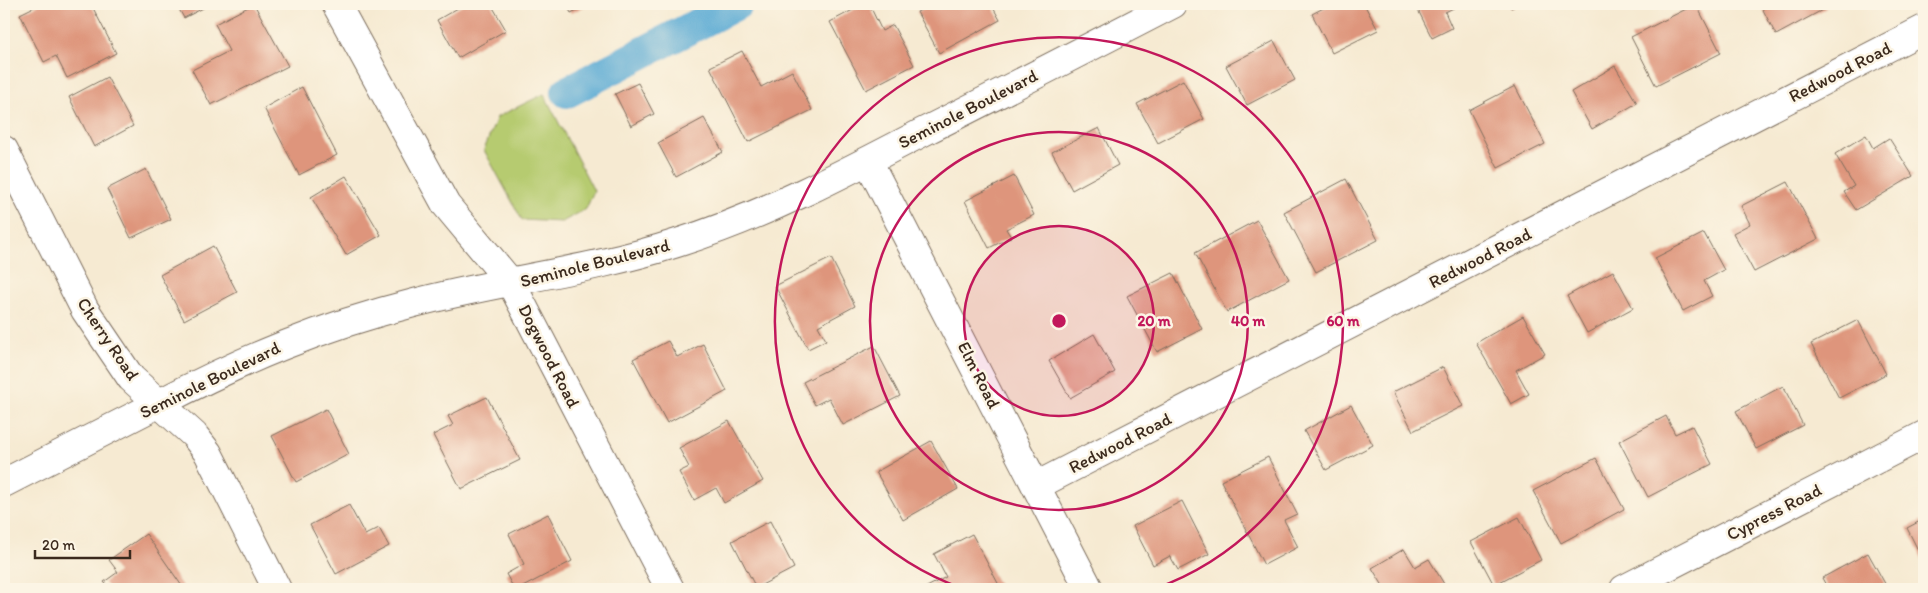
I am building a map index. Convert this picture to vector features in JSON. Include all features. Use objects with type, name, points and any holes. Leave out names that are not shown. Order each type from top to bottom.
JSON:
[{"type":"street","name":"Dogwood Road","points":[[336,4],[446,205],[511,283],[670,589]]},
{"type":"street","name":"Seminole Boulevard","points":[[4,484],[228,368],[298,339],[416,302],[593,267],[678,243],[768,209],[868,161],[1173,4]]},
{"type":"street","name":"Redwood Road","points":[[1036,486],[1924,29]]},
{"type":"street","name":"Cherry Road","points":[[4,150],[85,310],[131,378],[194,435],[208,453],[277,589]]},
{"type":"street","name":"Elm Road","points":[[868,161],[1090,589]]},
{"type":"street","name":"Cypress Road","points":[[1624,589],[1924,435]]},
{"type":"green space","points":[[544,94],[594,191],[586,209],[562,222],[522,220],[484,150],[497,117]]},
{"type":"building","points":[[40,4],[91,4],[116,53],[67,78],[56,56],[44,62],[20,14]]},
{"type":"building","points":[[176,4],[211,4],[184,18]]},
{"type":"building","points":[[254,4],[288,66],[211,105],[192,70],[229,51],[215,24]]},
{"type":"building","points":[[465,4],[491,4],[506,30],[458,58],[437,20]]},
{"type":"building","points":[[566,4],[589,4],[571,13]]},
{"type":"building","points":[[864,4],[869,4],[882,31],[893,25],[914,65],[866,90],[830,22]]},
{"type":"building","points":[[932,4],[991,4],[1000,20],[939,53],[917,12]]},
{"type":"building","points":[[1331,4],[1364,4],[1378,30],[1332,53],[1312,14]]},
{"type":"building","points":[[1415,4],[1462,4],[1445,12],[1452,28],[1432,38]]},
{"type":"building","points":[[1509,4],[1520,4],[1511,8]]},
{"type":"building","points":[[1696,4],[1721,53],[1656,86],[1631,37]]},
{"type":"building","points":[[1760,4],[1824,4],[1826,8],[1776,35]]},
{"type":"building","points":[[1274,41],[1295,80],[1247,105],[1226,66]]},
{"type":"building","points":[[742,51],[761,87],[792,71],[812,110],[748,142],[710,67]]},
{"type":"building","points":[[1615,66],[1637,103],[1592,129],[1571,92]]},
{"type":"building","points":[[107,77],[133,126],[94,147],[69,97]]},
{"type":"building","points":[[1183,80],[1204,119],[1158,143],[1137,104]]},
{"type":"building","points":[[638,83],[654,114],[631,126],[615,94]]},
{"type":"building","points":[[1515,86],[1545,144],[1498,168],[1469,110]]},
{"type":"building","points":[[302,87],[337,155],[299,175],[264,108]]},
{"type":"building","points":[[704,118],[723,152],[676,177],[658,143]]},
{"type":"building","points":[[1099,128],[1118,165],[1072,190],[1052,152]]},
{"type":"building","points":[[1866,135],[1873,148],[1889,138],[1913,176],[1856,210],[1844,192],[1854,186],[1835,154]]},
{"type":"building","points":[[146,169],[171,219],[131,238],[107,189]]},
{"type":"building","points":[[346,176],[381,235],[346,255],[311,197]]},
{"type":"building","points":[[1014,176],[1034,215],[1006,229],[1011,237],[989,248],[965,201]]},
{"type":"building","points":[[1346,179],[1378,240],[1316,272],[1284,212]]},
{"type":"building","points":[[1788,182],[1818,239],[1754,272],[1733,233],[1750,224],[1741,206]]},
{"type":"building","points":[[1257,220],[1289,279],[1227,312],[1195,253]]},
{"type":"building","points":[[1704,233],[1724,270],[1704,281],[1712,296],[1683,311],[1655,258]]},
{"type":"building","points":[[213,246],[237,292],[184,320],[160,275]]},
{"type":"building","points":[[831,258],[855,306],[818,326],[826,340],[808,349],[775,286]]},
{"type":"building","points":[[1613,271],[1633,308],[1587,333],[1567,296]]},
{"type":"building","points":[[1173,273],[1202,329],[1157,352],[1127,296]]},
{"type":"building","points":[[1523,316],[1545,354],[1516,370],[1529,394],[1511,404],[1476,343]]},
{"type":"building","points":[[1858,320],[1886,374],[1839,398],[1811,344]]},
{"type":"building","points":[[1094,334],[1115,372],[1070,398],[1049,361]]},
{"type":"building","points":[[668,341],[677,357],[703,344],[727,391],[667,423],[633,359]]},
{"type":"building","points":[[874,346],[900,396],[843,425],[829,398],[815,405],[803,382]]},
{"type":"building","points":[[1443,367],[1463,406],[1413,431],[1393,392]]},
{"type":"building","points":[[1783,386],[1803,425],[1756,449],[1736,411]]},
{"type":"building","points":[[487,397],[520,460],[461,489],[433,435],[453,425],[448,416]]},
{"type":"building","points":[[1351,405],[1373,445],[1326,470],[1304,431]]},
{"type":"building","points":[[326,409],[349,454],[296,482],[272,436]]},
{"type":"building","points":[[1666,416],[1675,434],[1692,426],[1712,464],[1648,497],[1619,441]]},
{"type":"building","points":[[729,421],[763,481],[724,503],[716,488],[694,500],[679,472],[689,467],[679,448]]},
{"type":"building","points":[[931,441],[958,489],[903,520],[876,472]]},
{"type":"building","points":[[1268,457],[1297,514],[1284,520],[1298,547],[1264,565],[1221,481]]},
{"type":"building","points":[[1596,458],[1624,509],[1561,543],[1533,491]]},
{"type":"building","points":[[1182,501],[1209,554],[1178,570],[1170,556],[1153,565],[1133,526]]},
{"type":"building","points":[[349,505],[365,535],[379,528],[389,546],[336,574],[310,525]]},
{"type":"building","points":[[548,514],[572,561],[519,589],[514,589],[506,574],[524,564],[509,534]]},
{"type":"building","points":[[1519,517],[1541,560],[1494,585],[1471,542]]},
{"type":"building","points":[[1924,519],[1924,562],[1907,528]]},
{"type":"building","points":[[770,521],[794,568],[756,588],[732,541]]},
{"type":"building","points":[[146,534],[184,589],[110,589],[104,582],[118,572],[109,560]]},
{"type":"building","points":[[972,534],[1001,589],[923,589],[946,577],[934,554]]},
{"type":"building","points":[[1404,549],[1415,567],[1429,559],[1447,589],[1385,589],[1372,568]]},
{"type":"building","points":[[1868,553],[1888,589],[1828,589],[1822,578]]},
{"type":"waterway","points":[[567,92],[737,4]]}]
